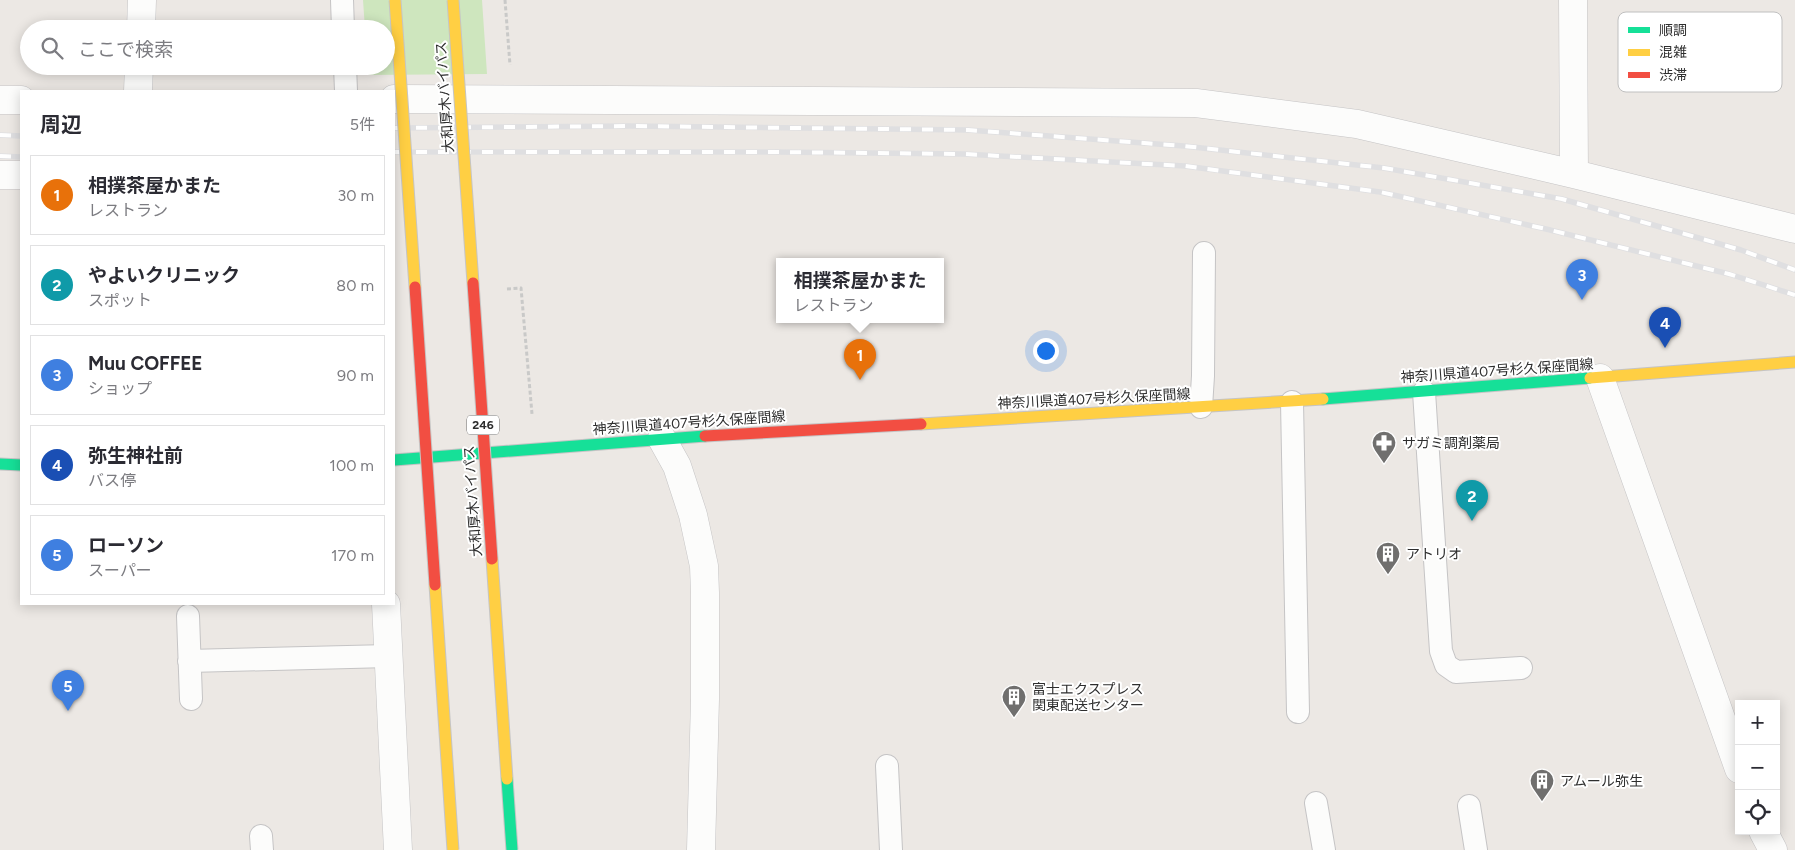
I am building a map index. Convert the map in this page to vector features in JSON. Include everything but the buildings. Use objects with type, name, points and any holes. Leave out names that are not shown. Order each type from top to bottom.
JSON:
[{"type":"main road","points":[[395,0],[453,850]]},
{"type":"main road","name":"大和厚木バイパス","points":[[453,0],[512,850]]},
{"type":"main road","name":"神奈川県道407号杉久保座間線","points":[[395,460],[662,439],[1292,402],[1795,362]]},
{"type":"main road","points":[[0,464],[20,465]]},
{"type":"street","points":[[141,20],[142,0]]},
{"type":"street","points":[[1573,0],[1574,174]]},
{"type":"street","points":[[138,90],[139,75]]},
{"type":"street","points":[[395,99],[1196,103],[1357,124],[1574,174],[1795,229]]},
{"type":"street","points":[[0,100],[20,100]]},
{"type":"street","points":[[0,176],[20,175]]},
{"type":"street","points":[[1600,378],[1735,758]]},
{"type":"street","points":[[662,439],[677,466],[683,482],[693,515],[704,566],[705,699],[701,850]]},
{"type":"street","points":[[386,605],[398,850]]},
{"type":"street","points":[[1765,835],[1773,850]]},
{"type":"lane","points":[[342,0],[343,20]]},
{"type":"lane","points":[[345,75],[346,90]]},
{"type":"lane","points":[[1201,407],[1204,252]]},
{"type":"lane","points":[[1424,392],[1440,651],[1446,666],[1456,672],[1521,668]]},
{"type":"lane","points":[[1292,402],[1298,712]]},
{"type":"lane","points":[[188,616],[191,700]]},
{"type":"lane","points":[[189,660],[389,656]]},
{"type":"lane","points":[[887,766],[891,850]]},
{"type":"lane","points":[[1316,803],[1324,850]]},
{"type":"lane","points":[[1469,806],[1476,850]]},
{"type":"path","points":[[505,0],[512,100]]},
{"type":"path","points":[[504,289],[521,288],[532,415]]},
{"type":"green space","points":[[363,0],[482,0],[487,74],[395,75],[395,20],[364,20]]},
{"type":"railway","points":[[395,128],[629,126],[968,130],[1184,146],[1384,168],[1562,199],[1741,250],[1795,270]]},
{"type":"railway","points":[[0,135],[20,136]]},
{"type":"railway","points":[[395,152],[964,154],[1185,166],[1380,192],[1546,229],[1729,274],[1795,295]]},
{"type":"railway","points":[[0,156],[20,157]]},
{"type":"traffic: fast","points":[[1323,399],[1590,378]]},
{"type":"traffic: fast","points":[[395,460],[705,436]]},
{"type":"traffic: fast","points":[[0,464],[20,465]]},
{"type":"traffic: fast","points":[[507,779],[512,850]]},
{"type":"traffic: slow","points":[[395,0],[415,287]]},
{"type":"traffic: slow","points":[[453,0],[473,283]]},
{"type":"traffic: slow","points":[[1590,378],[1795,362]]},
{"type":"traffic: slow","points":[[921,424],[1323,399]]},
{"type":"traffic: slow","points":[[492,559],[507,779]]},
{"type":"traffic: slow","points":[[435,585],[453,850]]},
{"type":"traffic: jam","points":[[473,283],[492,559]]},
{"type":"traffic: jam","points":[[415,287],[435,585]]},
{"type":"traffic: jam","points":[[705,436],[921,424]]},
{"type":"place","name":"Muu COFFEE","points":[[1582,300]]},
{"type":"place","name":"弥生神社前","points":[[1665,348]]},
{"type":"place","name":"相撲茶屋かまた","points":[[860,380]]},
{"type":"place","name":"サガミ調剤薬局","points":[[1384,464]]},
{"type":"place","name":"やよいクリニック","points":[[1472,521]]},
{"type":"place","name":"アトリオ","points":[[1388,575]]},
{"type":"place","name":"ローソン","points":[[68,711]]},
{"type":"place","name":"富士エクスプレス 関東配送センター","points":[[1014,718]]},
{"type":"place","name":"アムール弥生","points":[[1542,802]]}]
